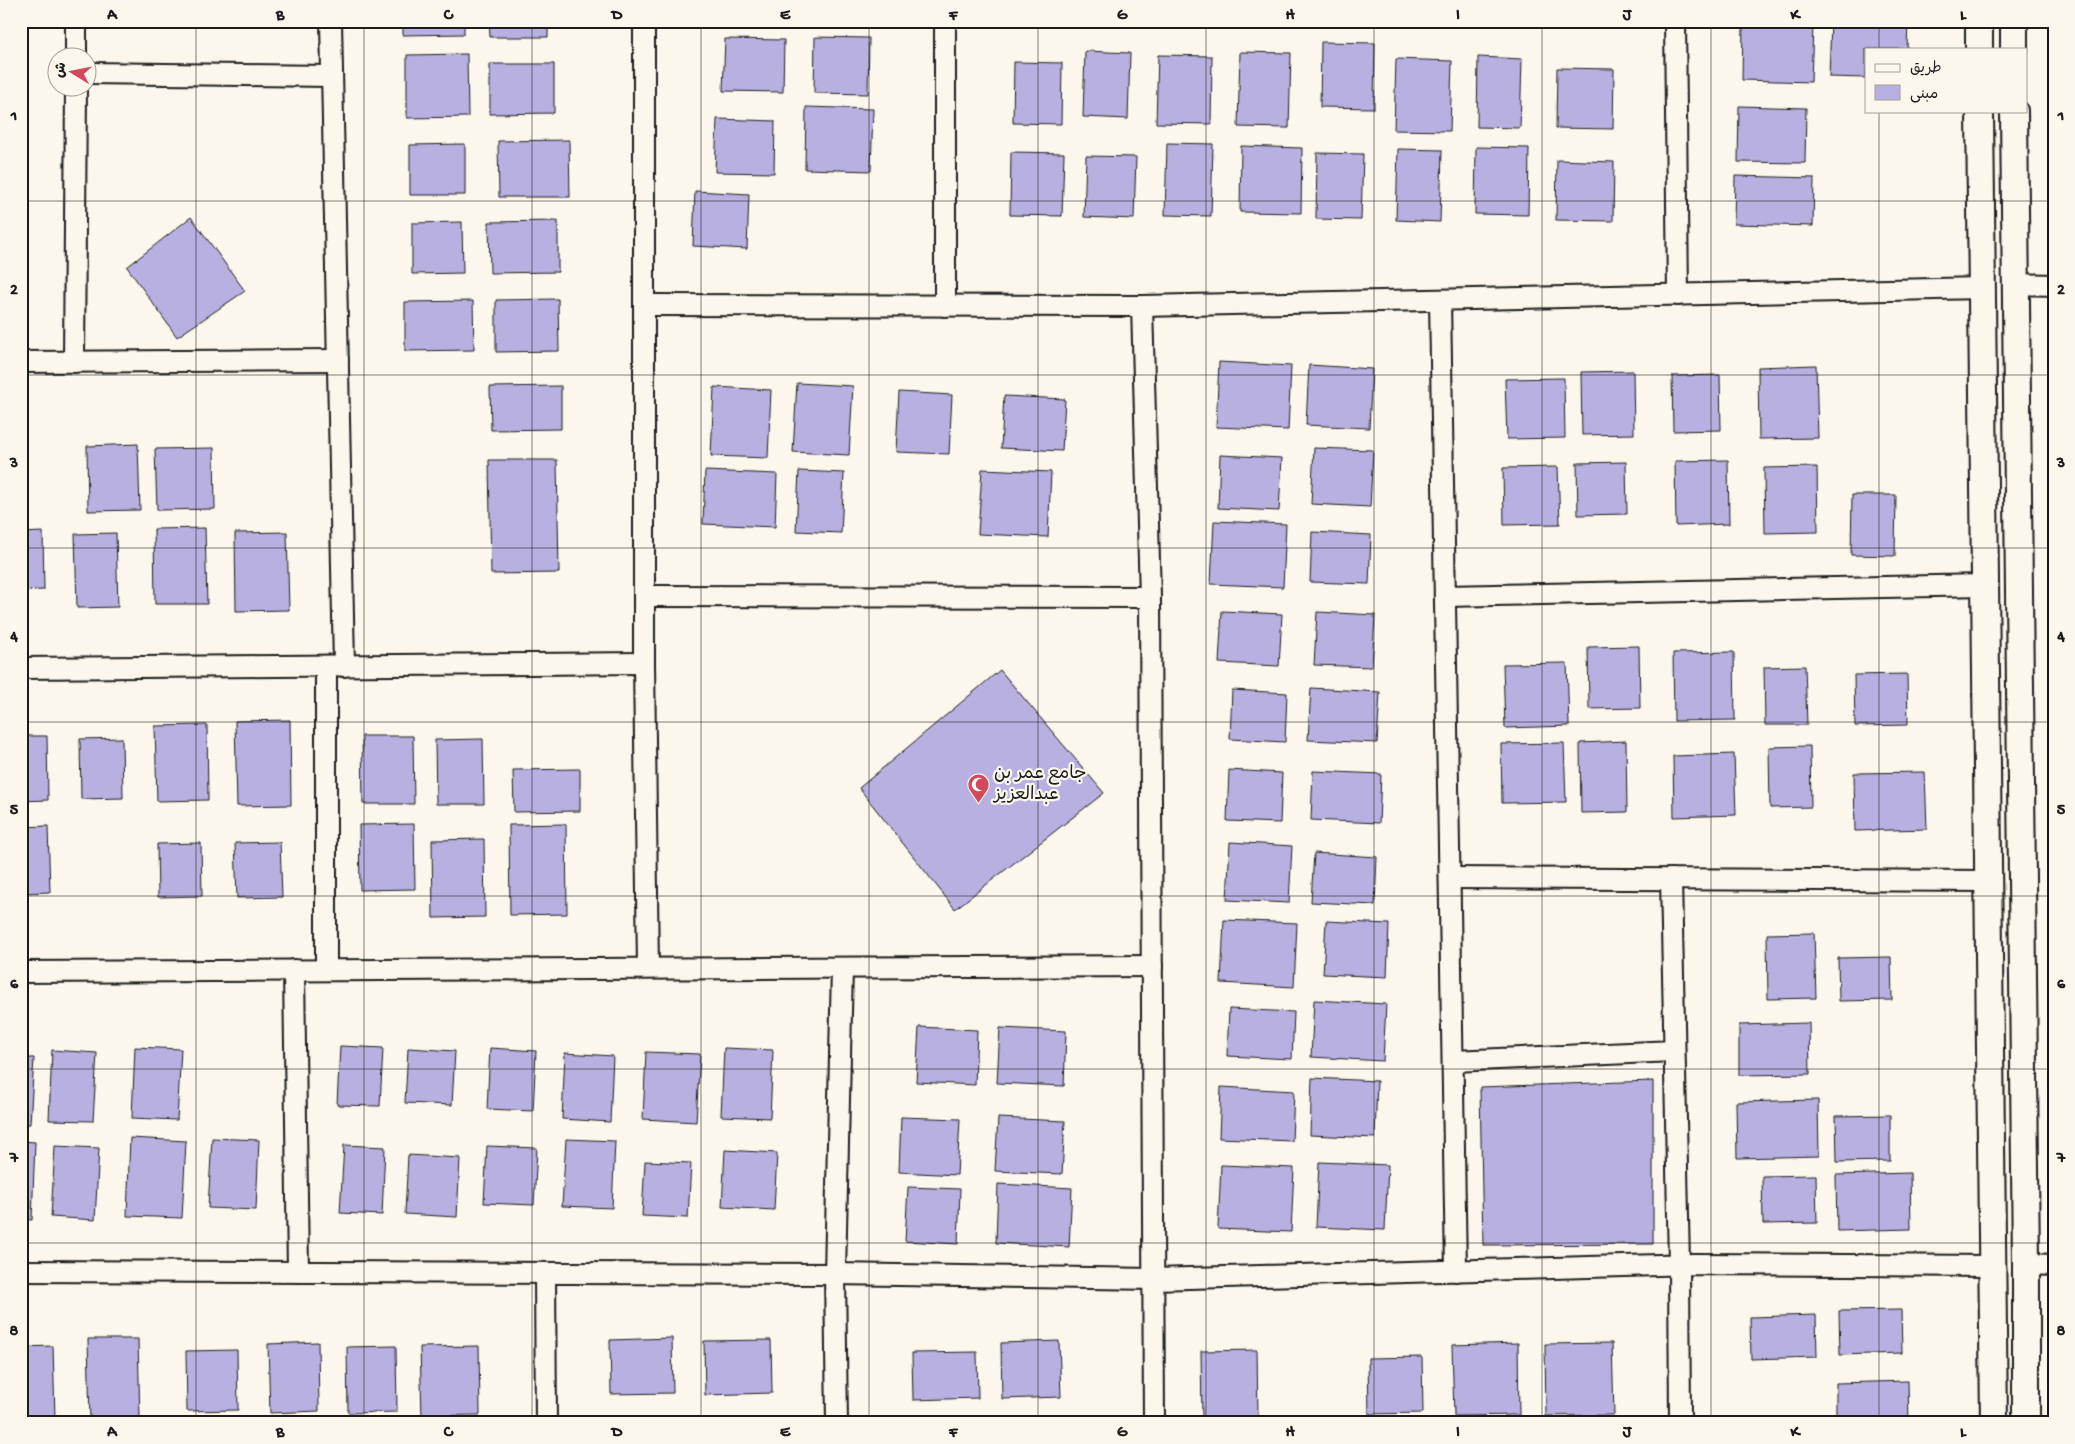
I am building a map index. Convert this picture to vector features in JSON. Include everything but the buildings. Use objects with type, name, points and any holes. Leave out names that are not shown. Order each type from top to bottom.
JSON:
[{"type":"street","points":[[76,21],[76,48]]},
{"type":"street","points":[[326,970],[335,666],[338,360],[331,21]]},
{"type":"street","points":[[644,21],[644,663],[648,968]]},
{"type":"street","points":[[945,21],[945,306]]},
{"type":"street","points":[[1675,21],[1678,295]]},
{"type":"street","points":[[1979,21],[1979,48]]},
{"type":"street","points":[[2014,21],[2014,48]]},
{"type":"street","points":[[98,73],[332,76]]},
{"type":"street","points":[[74,362],[76,98]]},
{"type":"street","points":[[1980,112],[1994,1423]]},
{"type":"street","points":[[2014,112],[2014,284],[2026,1264],[2026,1423]]},
{"type":"street","points":[[2014,284],[2054,285]]},
{"type":"street","points":[[644,305],[1142,306],[1982,288]]},
{"type":"street","points":[[1440,300],[1456,1271]]},
{"type":"street","points":[[1142,306],[1150,597],[1154,1423]]},
{"type":"street","points":[[21,362],[338,360]]},
{"type":"street","points":[[1445,596],[1985,585]]},
{"type":"street","points":[[644,596],[1150,597]]},
{"type":"street","points":[[21,668],[644,663]]},
{"type":"street","points":[[1450,878],[1988,880]]},
{"type":"street","points":[[1671,879],[1679,1264],[1680,1423]]},
{"type":"street","points":[[21,972],[1152,966]]},
{"type":"street","points":[[838,1423],[836,1274],[842,968]]},
{"type":"street","points":[[294,970],[298,1272]]},
{"type":"street","points":[[1452,1061],[1674,1051]]},
{"type":"street","points":[[21,1271],[836,1274],[1154,1279],[1679,1264],[1993,1266]]},
{"type":"street","points":[[2026,1264],[2054,1265]]},
{"type":"street","points":[[545,1273],[546,1423]]},
{"type":"place","name":"جامع عمر بن عبدالعزيز","points":[[978,803]]}]
